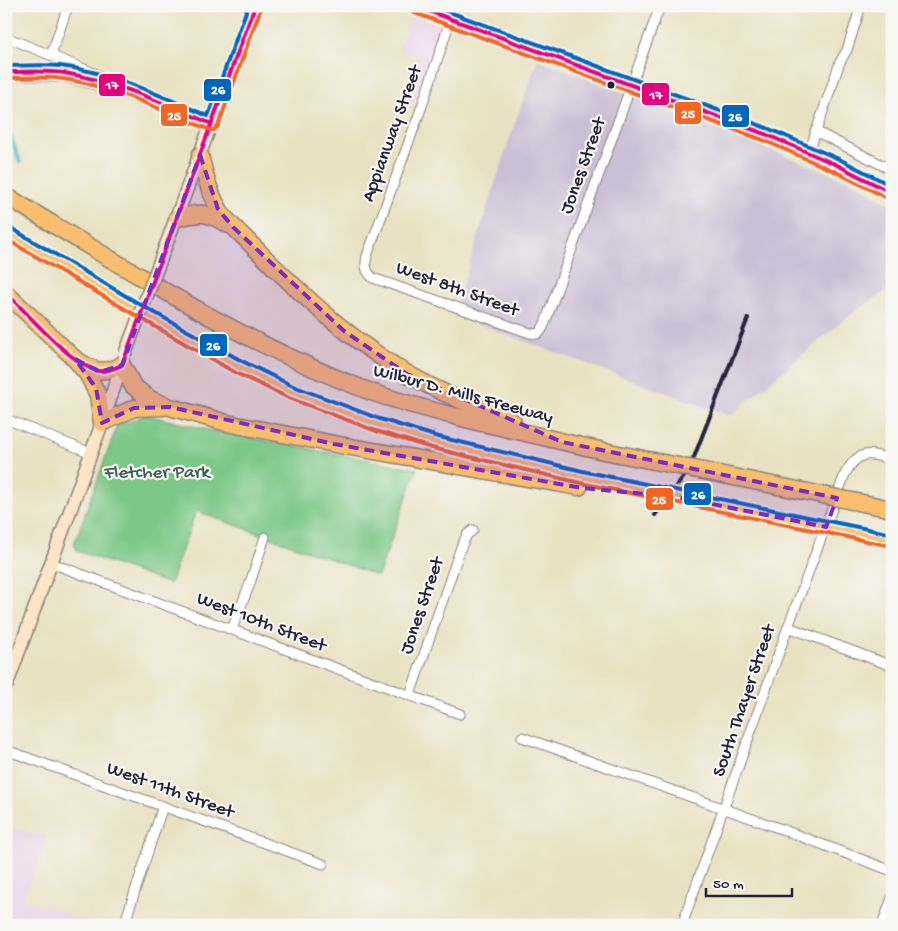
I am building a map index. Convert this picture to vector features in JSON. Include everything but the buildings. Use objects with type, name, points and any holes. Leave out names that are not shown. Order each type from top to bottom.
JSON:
[{"type":"highway","points":[[6,72],[62,73],[133,92]]},
{"type":"highway","points":[[200,156],[206,182],[218,209],[233,227],[324,313],[379,356],[438,390],[562,442]]},
{"type":"highway","name":"Wilbur D. Mills Freeway","points":[[6,196],[155,286],[233,329],[310,368],[401,402],[562,442],[892,509]]},
{"type":"highway","points":[[177,218],[198,213],[216,218],[233,227]]},
{"type":"highway","points":[[6,232],[198,344],[239,367],[291,392],[378,425],[584,483]]},
{"type":"highway","points":[[6,293],[75,359],[96,388],[102,423],[134,408],[170,407]]},
{"type":"highway","points":[[75,359],[100,372],[110,370],[123,359],[136,389],[150,399],[170,407],[264,432],[677,497],[892,540]]},
{"type":"main road","points":[[6,687],[102,423],[123,359],[255,6]]},
{"type":"main road","points":[[133,92],[212,124]]},
{"type":"street","points":[[51,54],[68,6]]},
{"type":"street","points":[[414,6],[765,134],[809,152],[892,193]]},
{"type":"street","name":"Appianway Street","points":[[368,273],[365,266],[367,256],[422,106],[455,6]]},
{"type":"street","name":"Jones Street","points":[[537,334],[545,323],[660,6]]},
{"type":"street","points":[[809,152],[840,62],[847,50],[861,6]]},
{"type":"street","points":[[6,37],[51,54],[133,92]]},
{"type":"street","points":[[815,132],[892,170]]},
{"type":"street","name":"West 8th Street","points":[[368,273],[373,278],[537,334]]},
{"type":"street","points":[[6,419],[91,453]]},
{"type":"street","name":"South Thayer Street","points":[[682,925],[844,474],[857,458],[867,453],[892,460]]},
{"type":"street","name":"Jones Street","points":[[410,695],[461,547],[467,535],[473,530]]},
{"type":"street","points":[[232,629],[265,537]]},
{"type":"street","name":"West 10th Street","points":[[51,563],[460,714]]},
{"type":"street","points":[[788,627],[892,666]]},
{"type":"street","points":[[522,737],[784,830],[892,871]]},
{"type":"street","name":"West 11th Street","points":[[6,750],[323,864]]},
{"type":"street","points":[[124,925],[163,806]]},
{"type":"street","points":[[882,925],[892,898]]},
{"type":"highlighted area","points":[[200,155],[218,209],[233,227],[344,331],[407,374],[562,442],[837,498],[826,527],[677,497],[582,488],[334,444],[170,407],[134,408],[102,423],[96,388],[75,359],[100,372],[122,365]]},
{"type":"shaded area","points":[[411,15],[442,26],[412,106],[401,102],[418,56],[398,49]]},
{"type":"shaded area","points":[[538,59],[857,184],[892,205],[892,287],[846,318],[730,416],[453,315],[511,134]]},
{"type":"shaded area","points":[[6,827],[47,837],[23,899],[98,925],[6,925]]},
{"type":"green space","name":"Fletcher Park","points":[[147,415],[209,430],[417,469],[378,576],[196,511],[170,584],[77,551],[74,544],[117,426]]},
{"type":"waterway","points":[[6,124],[20,162]]},
{"type":"railway","points":[[655,515],[689,470],[748,318]]},
{"type":"transit line","name":"26","points":[[6,66],[53,65],[79,69],[117,79],[208,116],[248,6]]},
{"type":"transit line","name":"17","points":[[6,293],[50,338],[75,359],[99,371],[111,370],[122,365],[255,6]]},
{"type":"transit line","name":"17","points":[[415,6],[765,134],[837,165],[892,193]]},
{"type":"transit line","name":"26","points":[[433,6],[767,128],[839,159],[892,186]]},
{"type":"transit line","name":"25","points":[[6,78],[56,78],[76,81],[115,92],[214,130],[218,126],[261,8]]},
{"type":"transit line","name":"25","points":[[412,12],[763,140],[834,171],[889,199]]},
{"type":"transit line","name":"17","points":[[6,72],[50,72],[83,77],[121,87],[212,124]]},
{"type":"transit line","name":"26","points":[[9,227],[148,309],[242,361],[293,386],[380,419],[435,436],[587,472],[892,534]]},
{"type":"transit line","name":"25","points":[[6,239],[236,373],[289,398],[376,431],[432,448],[585,484],[891,546]]}]
